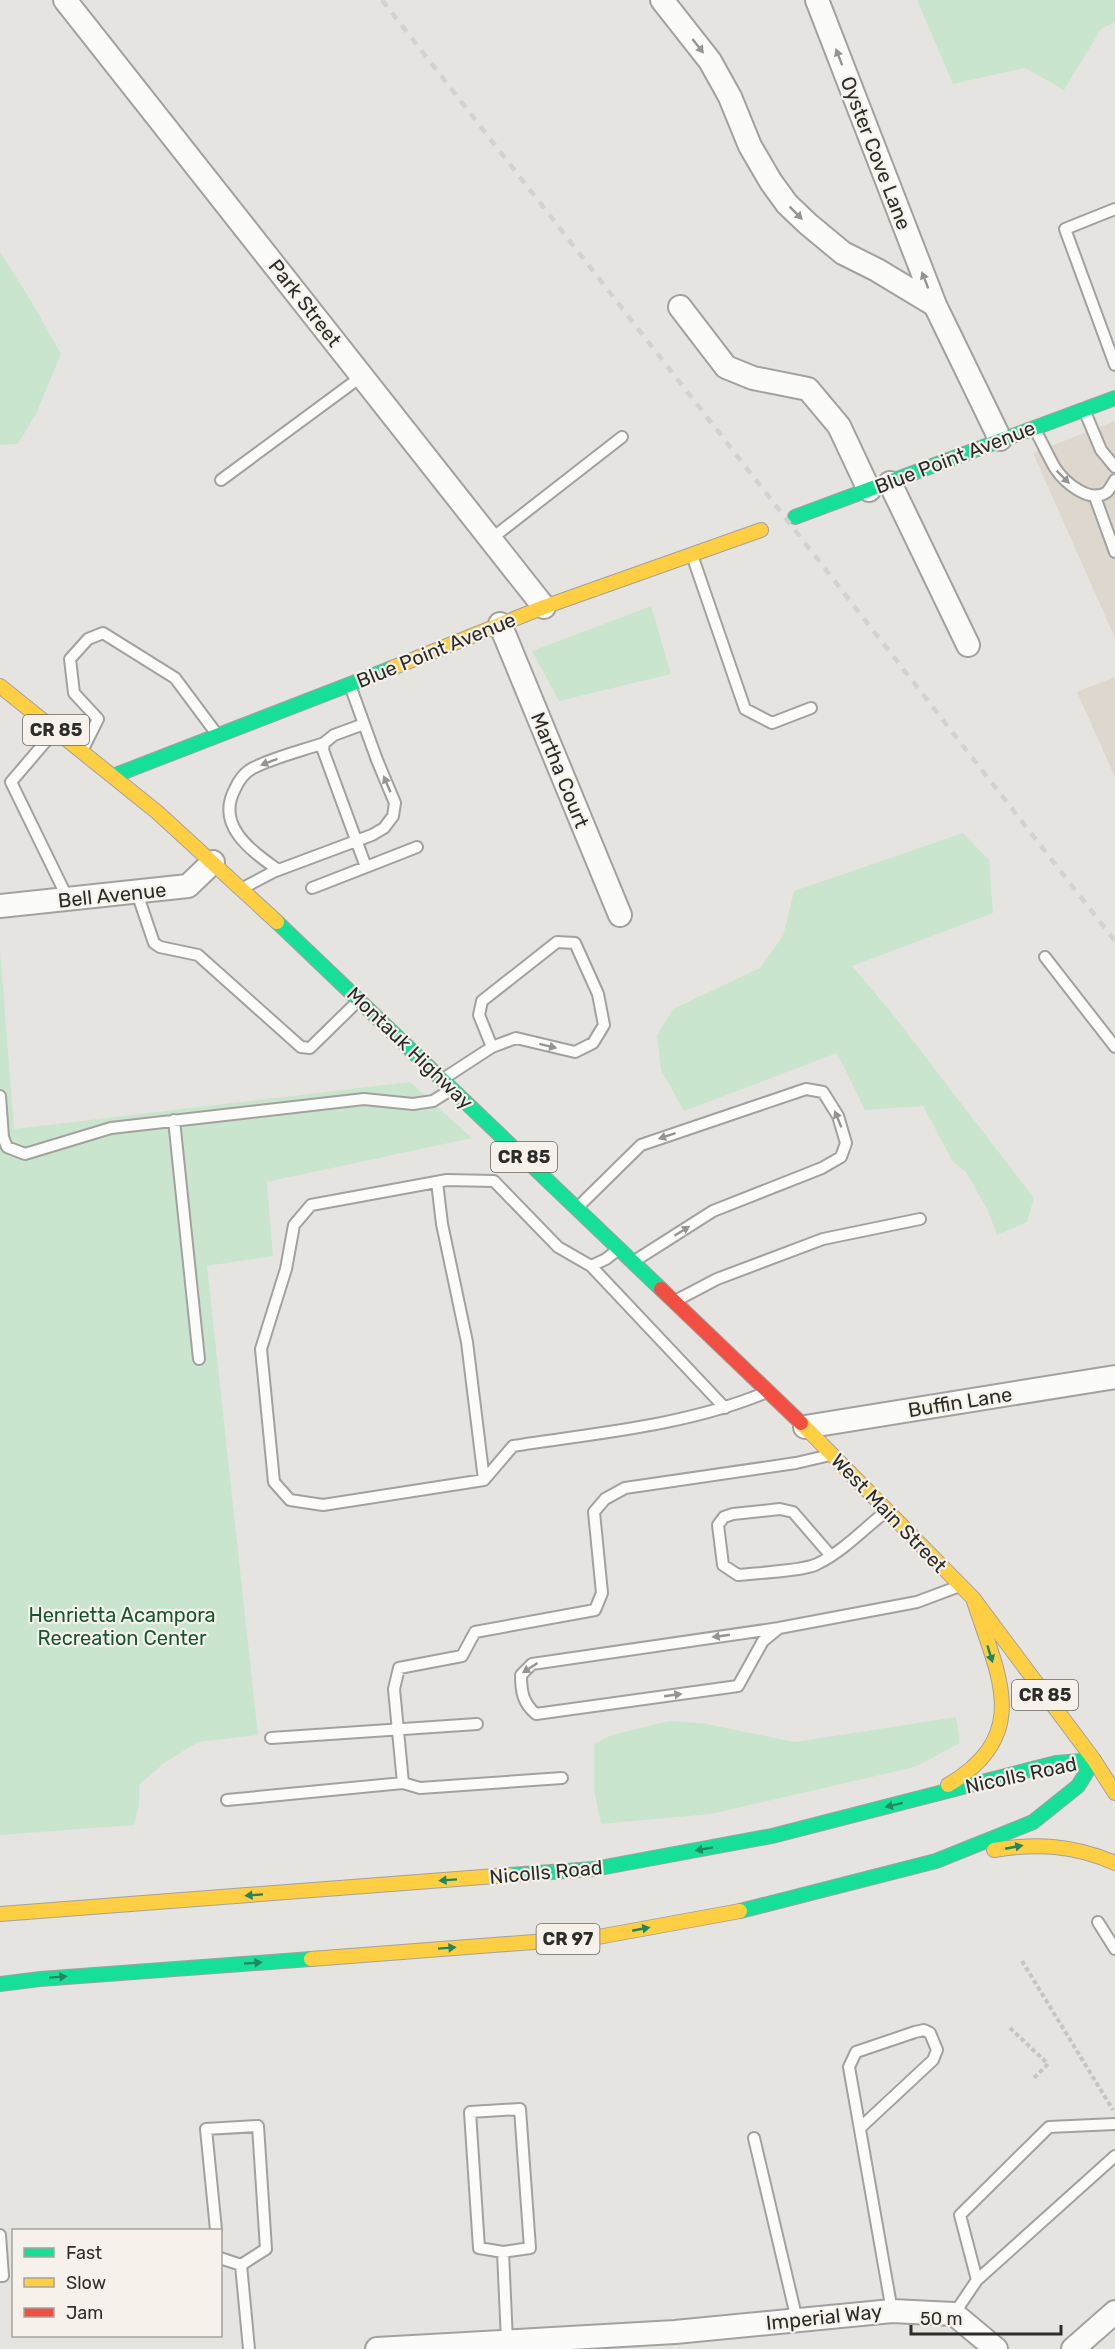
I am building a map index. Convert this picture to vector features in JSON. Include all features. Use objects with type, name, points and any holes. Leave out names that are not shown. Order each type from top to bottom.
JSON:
[{"type":"main road","name":"Blue Point Avenue","points":[[795,517],[1115,398]]},
{"type":"main road","name":"Blue Point Avenue","points":[[112,776],[350,685],[544,607],[761,530]]},
{"type":"main road","name":"Montauk Highway","points":[[0,686],[112,776],[242,888],[805,1427]]},
{"type":"main road","name":"West Main Street","points":[[805,1427],[973,1598]]},
{"type":"main road","name":"CR 85","points":[[973,1598],[1094,1760],[1115,1793]]},
{"type":"main road","points":[[930,1795],[970,1773],[993,1746],[1001,1727],[1002,1708],[997,1677],[973,1598]]},
{"type":"main road","name":"Nicolls Road","points":[[0,1914],[594,1869],[772,1836],[1056,1763],[1094,1760]]},
{"type":"main road","name":"Nicolls Road","points":[[0,1984],[40,1978],[598,1937],[740,1911],[936,1862],[1033,1822],[1078,1786],[1094,1760]]},
{"type":"main road","points":[[936,1862],[1024,1845],[1056,1844],[1084,1850],[1115,1863]]},
{"type":"street","name":"Park Street","points":[[65,0],[544,607]]},
{"type":"street","points":[[662,0],[710,61],[730,96],[750,146],[771,183],[788,204],[843,253],[877,270],[935,305]]},
{"type":"street","name":"Oyster Cove Lane","points":[[817,0],[935,305],[1000,439]]},
{"type":"street","points":[[681,307],[726,367],[753,378],[808,389],[839,426],[880,486],[968,645]]},
{"type":"street","name":"Martha Court","points":[[500,624],[620,915]]},
{"type":"street","name":"Bell Avenue","points":[[0,906],[188,886],[213,862]]},
{"type":"street","name":"Buffin Lane","points":[[805,1427],[1110,1383]]},
{"type":"street","name":"Imperial Way","points":[[377,2349],[507,2342],[676,2340],[797,2320],[892,2311],[954,2314]]},
{"type":"street","points":[[1073,2349],[1115,2312]]},
{"type":"street","points":[[954,2314],[996,2349]]},
{"type":"lane","points":[[1115,209],[1065,229],[1115,365]]},
{"type":"lane","points":[[221,480],[362,376]]},
{"type":"lane","points":[[1083,409],[1101,450],[1115,467]]},
{"type":"lane","points":[[1034,427],[1056,470],[1065,481],[1095,497],[1108,491],[1115,480]]},
{"type":"lane","points":[[490,539],[622,437]]},
{"type":"lane","points":[[1095,497],[1115,552]]},
{"type":"lane","points":[[692,555],[745,709],[772,723],[811,708]]},
{"type":"lane","points":[[82,751],[98,719],[74,693],[70,659],[87,639],[103,633],[175,678],[218,736]]},
{"type":"lane","points":[[242,888],[278,870],[384,828],[393,816],[395,803],[350,685]]},
{"type":"lane","points":[[278,870],[247,846],[235,832],[230,822],[229,805],[233,792],[251,769],[324,743],[334,735],[364,724]]},
{"type":"lane","points":[[55,730],[10,782],[68,900]]},
{"type":"lane","points":[[324,743],[323,750],[366,867]]},
{"type":"lane","points":[[312,888],[417,847]]},
{"type":"lane","points":[[137,893],[154,943],[160,947],[198,955],[302,1047],[310,1048],[360,999]]},
{"type":"lane","points":[[0,1096],[3,1137],[7,1147],[26,1154],[111,1128],[364,1099],[413,1104],[433,1101],[448,1084],[492,1047],[516,1038],[575,1052],[593,1043],[604,1025],[598,994],[575,943],[557,942],[482,1001],[479,1015],[492,1047]]},
{"type":"lane","points":[[1045,957],[1115,1047]]},
{"type":"lane","points":[[577,1208],[641,1144],[806,1089],[823,1092],[838,1116],[846,1143],[841,1157],[822,1168],[713,1212],[633,1262]]},
{"type":"lane","points":[[174,1120],[199,1359]]},
{"type":"lane","points":[[725,1408],[591,1266],[558,1247],[494,1181],[437,1182],[310,1204],[294,1225],[286,1269],[261,1349],[274,1482],[290,1500],[323,1505],[484,1480],[513,1446],[679,1419],[725,1408],[768,1392]]},
{"type":"lane","points":[[437,1182],[442,1224],[467,1342],[484,1480]]},
{"type":"lane","points":[[674,1302],[717,1279],[823,1239],[920,1219]]},
{"type":"lane","points":[[591,1266],[606,1259],[619,1249]]},
{"type":"lane","points":[[403,1783],[394,1689],[399,1668],[462,1656],[475,1632],[595,1610],[602,1593],[594,1512],[605,1499],[625,1488],[792,1463],[832,1454]]},
{"type":"lane","points":[[831,1556],[793,1512],[780,1509],[733,1514],[724,1517],[718,1526],[723,1565],[738,1575],[815,1566],[831,1556],[887,1511]]},
{"type":"lane","points":[[779,1628],[763,1641],[738,1686],[536,1714],[526,1706],[521,1689],[521,1675],[532,1665],[779,1628],[917,1602],[960,1586]]},
{"type":"lane","points":[[271,1738],[477,1724]]},
{"type":"lane","points":[[227,1800],[403,1783],[420,1788],[562,1778]]},
{"type":"lane","points":[[1098,1922],[1115,1949]]},
{"type":"lane","points":[[860,2128],[933,2060],[937,2050],[930,2033],[924,2030],[915,2032],[856,2052],[849,2067],[892,2311]]},
{"type":"lane","points":[[520,2109],[530,2248],[503,2252],[479,2248],[470,2112],[520,2109]]},
{"type":"lane","points":[[977,2280],[960,2215],[1049,2127],[1115,2124]]},
{"type":"lane","points":[[216,2229],[206,2129],[258,2126],[266,2249],[242,2265]]},
{"type":"lane","points":[[754,2138],[797,2320]]},
{"type":"lane","points":[[954,2314],[977,2280],[1115,2156]]},
{"type":"lane","points":[[0,2235],[3,2276],[0,2276]]},
{"type":"lane","points":[[503,2252],[507,2342]]},
{"type":"lane","points":[[222,2259],[242,2265]]},
{"type":"lane","points":[[242,2265],[249,2349]]},
{"type":"path","points":[[1022,1961],[1113,2111]]},
{"type":"path","points":[[1010,2028],[1048,2064],[1034,2078]]},
{"type":"shaded area","points":[[1115,421],[1115,638],[1033,453]]},
{"type":"shaded area","points":[[1115,677],[1115,777],[1077,692]]},
{"type":"green space","points":[[917,0],[1115,0],[1115,22],[1101,29],[1064,90],[1025,68],[953,84]]},
{"type":"green space","points":[[0,252],[61,354],[36,414],[18,444],[0,445]]},
{"type":"green space","points":[[651,606],[671,674],[559,701],[532,651]]},
{"type":"green space","points":[[963,833],[989,860],[993,913],[852,966],[891,1012],[1034,1198],[1027,1222],[997,1235],[988,1211],[966,1172],[953,1162],[923,1106],[865,1110],[837,1053],[684,1111],[661,1070],[657,1035],[673,1009],[760,968],[783,936],[794,891]]},
{"type":"green space","name":"Henrietta Acampora Recreation Center","points":[[0,950],[14,1129],[410,1082],[472,1138],[267,1182],[273,1256],[207,1266],[258,1735],[198,1742],[164,1763],[139,1785],[139,1805],[134,1825],[0,1835]]},
{"type":"green space","points":[[956,1717],[960,1743],[915,1767],[711,1814],[601,1824],[594,1790],[594,1744],[612,1735],[669,1721],[702,1723],[795,1742]]},
{"type":"railway","points":[[382,0],[1115,941]]},
{"type":"traffic: fast","points":[[795,517],[1115,398]]},
{"type":"traffic: fast","points":[[113,776],[392,668]]},
{"type":"traffic: fast","points":[[277,922],[661,1289]]},
{"type":"traffic: fast","points":[[509,1875],[594,1869],[772,1836],[1056,1763],[1094,1760]]},
{"type":"traffic: fast","points":[[740,1911],[936,1861],[1033,1822],[1078,1786],[1094,1760]]},
{"type":"traffic: fast","points":[[0,1984],[311,1959]]},
{"type":"traffic: slow","points":[[392,668],[544,607],[761,530]]},
{"type":"traffic: slow","points":[[0,686],[157,812],[277,922]]},
{"type":"traffic: slow","points":[[801,1423],[973,1598],[1094,1760],[1115,1793]]},
{"type":"traffic: slow","points":[[948,1785],[975,1765],[992,1745],[1000,1723],[1002,1701],[998,1677],[973,1598]]},
{"type":"traffic: slow","points":[[994,1850],[1055,1847],[1085,1852],[1115,1863]]},
{"type":"traffic: slow","points":[[0,1914],[509,1875]]},
{"type":"traffic: slow","points":[[311,1959],[598,1937],[740,1911]]},
{"type":"traffic: jam","points":[[661,1289],[801,1423]]}]
